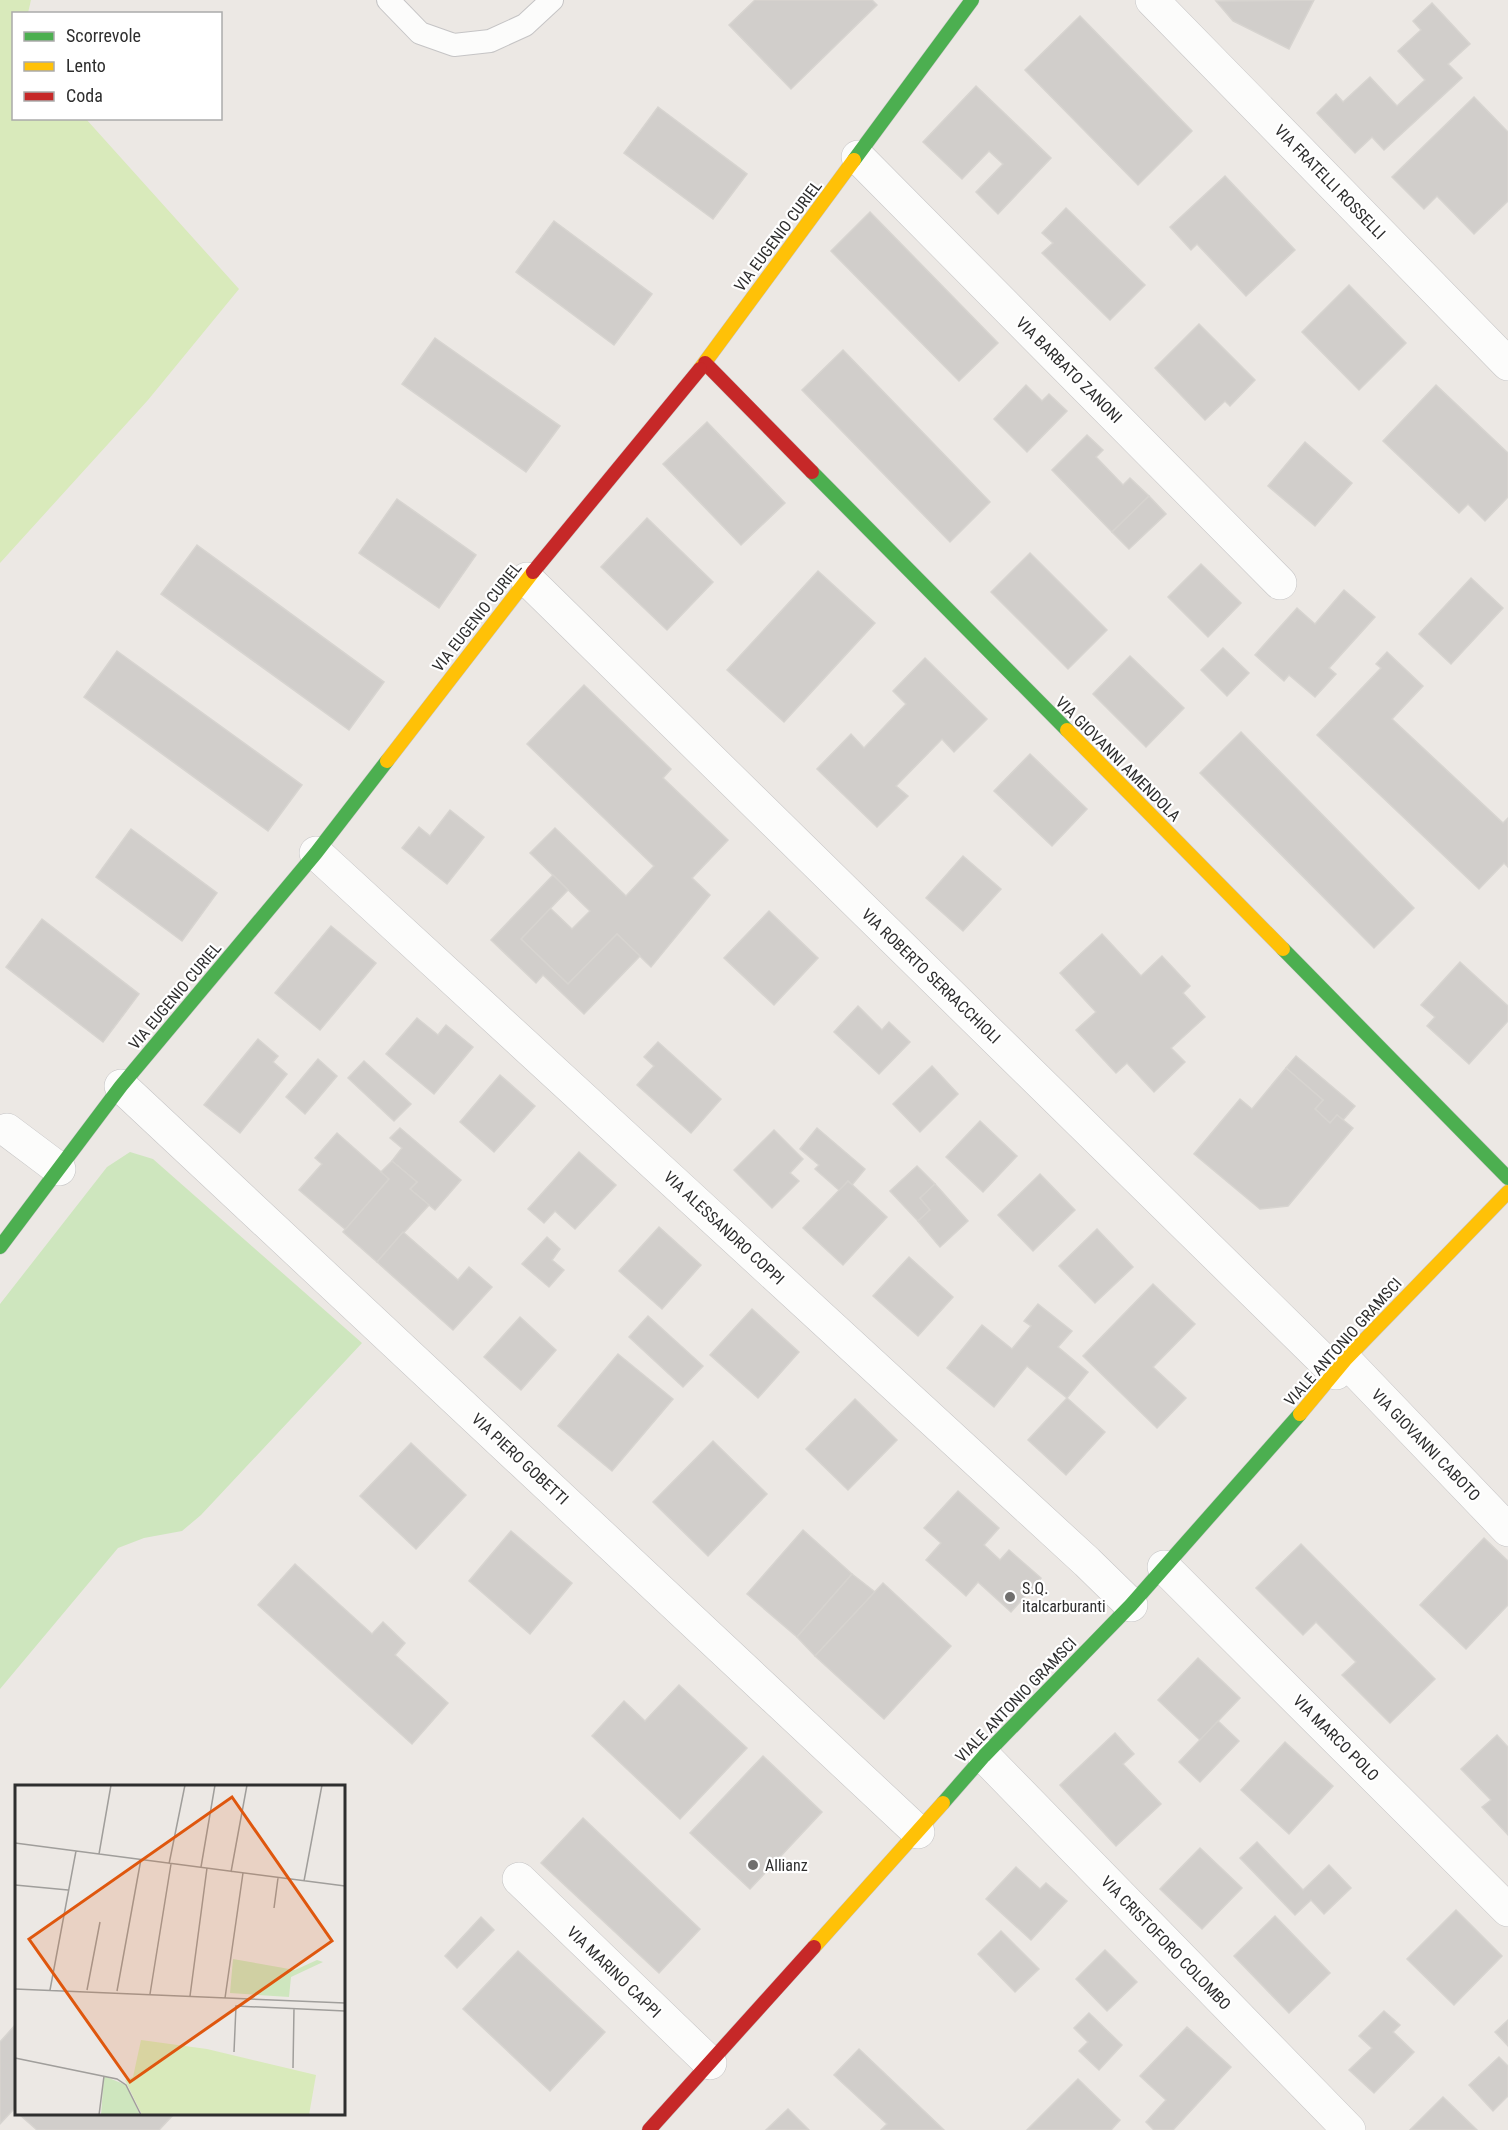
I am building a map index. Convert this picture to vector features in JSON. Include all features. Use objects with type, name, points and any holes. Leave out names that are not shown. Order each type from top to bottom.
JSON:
[{"type":"street","name":"VIA EUGENIO CURIEL","points":[[0,1247],[121,1086],[316,852],[527,579],[705,363],[972,0]]},
{"type":"street","name":"VIA FRATELLI ROSSELLI","points":[[1152,0],[1508,364]]},
{"type":"street","name":"VIA BARBATO ZANONI","points":[[858,157],[1280,583]]},
{"type":"street","name":"VIA GIOVANNI AMENDOLA","points":[[705,363],[1508,1178]]},
{"type":"street","name":"VIA ROBERTO SERRACCHIOLI","points":[[527,579],[1340,1366]]},
{"type":"street","name":"VIA ALESSANDRO COPPI","points":[[316,852],[1131,1605]]},
{"type":"street","name":"VIA PIERO GOBETTI","points":[[121,1086],[918,1832]]},
{"type":"street","points":[[2,1131],[59,1169]]},
{"type":"street","name":"VIALE ANTONIO GRAMSCI","points":[[649,2130],[984,1756],[1131,1605],[1340,1366],[1508,1192]]},
{"type":"street","name":"VIA GIOVANNI CABOTO","points":[[1340,1366],[1508,1530]]},
{"type":"street","name":"VIA MARCO POLO","points":[[1164,1567],[1508,1910]]},
{"type":"street","name":"VIA CRISTOFORO COLOMBO","points":[[984,1756],[1348,2130]]},
{"type":"street","name":"VIA MARINO CAPPI","points":[[519,1879],[710,2063]]},
{"type":"lane","points":[[388,0],[420,33],[454,45],[490,41],[525,24],[552,0]]},
{"type":"green space","points":[[0,0],[31,0],[28,12],[12,12],[12,120],[87,120],[239,289],[148,400],[0,563]]},
{"type":"green space","points":[[130,1152],[153,1159],[362,1343],[201,1515],[182,1531],[144,1538],[118,1548],[0,1689],[0,1304],[107,1167]]},
{"type":"building","points":[[755,0],[872,0],[877,5],[791,89],[729,25]]},
{"type":"building","points":[[1314,0],[1289,49],[1233,21],[1216,1]]},
{"type":"building","points":[[1432,3],[1470,44],[1448,64],[1462,78],[1384,150],[1372,137],[1355,153],[1317,113],[1336,94],[1343,102],[1370,77],[1397,106],[1425,80],[1398,51],[1421,30],[1413,21]]},
{"type":"building","points":[[1080,16],[1192,131],[1138,185],[1025,70]]},
{"type":"building","points":[[976,86],[1051,158],[998,214],[976,192],[1003,164],[989,151],[962,179],[923,142]]},
{"type":"building","points":[[1474,97],[1508,132],[1508,201],[1474,234],[1437,196],[1424,209],[1392,177]]},
{"type":"building","points":[[658,107],[747,174],[713,219],[624,153]]},
{"type":"building","points":[[1225,176],[1295,250],[1246,296],[1197,244],[1191,250],[1170,227]]},
{"type":"building","points":[[1066,208],[1145,285],[1110,320],[1042,253],[1053,243],[1042,233]]},
{"type":"building","points":[[870,212],[998,343],[959,381],[831,251]]},
{"type":"building","points":[[554,221],[652,294],[614,345],[516,272]]},
{"type":"building","points":[[1349,285],[1406,343],[1359,390],[1302,332]]},
{"type":"building","points":[[1199,324],[1255,380],[1230,406],[1225,401],[1205,420],[1155,368]]},
{"type":"building","points":[[435,338],[560,426],[526,472],[402,384]]},
{"type":"building","points":[[843,350],[990,502],[950,542],[802,390]]},
{"type":"building","points":[[1026,385],[1042,401],[1049,394],[1067,411],[1027,452],[994,419]]},
{"type":"building","points":[[1436,385],[1508,453],[1508,497],[1485,521],[1468,504],[1459,513],[1383,441]]},
{"type":"building","points":[[707,422],[785,503],[741,545],[663,464]]},
{"type":"building","points":[[1087,435],[1103,450],[1096,457],[1123,485],[1130,478],[1149,496],[1112,532],[1052,470]]},
{"type":"building","points":[[1305,442],[1352,483],[1315,526],[1268,486]]},
{"type":"building","points":[[1149,496],[1166,514],[1129,549],[1112,532]]},
{"type":"building","points":[[397,499],[476,555],[439,608],[359,553]]},
{"type":"building","points":[[647,518],[713,582],[667,630],[601,567]]},
{"type":"building","points":[[197,545],[384,682],[349,730],[161,594]]},
{"type":"building","points":[[1030,553],[1107,630],[1068,669],[991,592]]},
{"type":"building","points":[[1201,564],[1241,603],[1208,637],[1168,597]]},
{"type":"building","points":[[818,571],[875,623],[784,722],[727,670]]},
{"type":"building","points":[[1471,578],[1503,608],[1451,664],[1419,634]]},
{"type":"building","points":[[1344,590],[1375,617],[1329,668],[1336,674],[1315,697],[1289,675],[1284,681],[1255,655],[1297,608],[1315,624]]},
{"type":"building","points":[[1223,648],[1249,673],[1227,696],[1201,670]]},
{"type":"building","points":[[117,651],[302,785],[268,831],[84,697]]},
{"type":"building","points":[[1387,652],[1423,686],[1392,719],[1503,823],[1508,818],[1508,867],[1504,863],[1479,889],[1317,735],[1381,668],[1376,664]]},
{"type":"building","points":[[1130,656],[1184,708],[1146,747],[1093,694]]},
{"type":"building","points":[[925,658],[987,719],[954,752],[942,739],[896,786],[908,796],[877,827],[817,769],[851,734],[864,748],[906,704],[893,691]]},
{"type":"building","points":[[584,685],[671,769],[663,778],[728,840],[692,878],[710,895],[651,967],[617,934],[568,984],[521,939],[550,908],[572,929],[590,911],[530,853],[555,828],[626,896],[654,866],[527,744]]},
{"type":"building","points":[[1241,732],[1414,908],[1374,948],[1200,773]]},
{"type":"building","points":[[1030,754],[1087,809],[1052,846],[994,791]]},
{"type":"building","points":[[450,810],[484,837],[447,884],[402,848],[419,827],[430,836]]},
{"type":"building","points":[[131,829],[217,893],[182,941],[96,877]]},
{"type":"building","points":[[963,856],[1001,889],[963,931],[926,898]]},
{"type":"building","points":[[553,875],[568,890],[521,939],[568,984],[617,934],[640,956],[584,1014],[543,975],[536,983],[491,940]]},
{"type":"building","points":[[769,911],[818,958],[774,1005],[724,958]]},
{"type":"building","points":[[42,919],[139,994],[103,1042],[6,967]]},
{"type":"building","points":[[331,926],[376,963],[320,1030],[275,993]]},
{"type":"building","points":[[1102,934],[1141,976],[1162,956],[1190,986],[1183,993],[1205,1017],[1171,1048],[1185,1062],[1154,1092],[1127,1063],[1116,1073],[1076,1030],[1096,1012],[1060,973]]},
{"type":"building","points":[[1460,962],[1508,1006],[1508,1021],[1469,1064],[1427,1026],[1435,1017],[1421,1005]]},
{"type":"building","points":[[858,1006],[882,1030],[889,1022],[910,1042],[879,1074],[834,1032]]},
{"type":"building","points":[[417,1018],[438,1035],[446,1025],[473,1047],[434,1094],[386,1054]]},
{"type":"building","points":[[258,1039],[278,1056],[273,1062],[287,1074],[240,1133],[204,1105]]},
{"type":"building","points":[[658,1042],[721,1099],[691,1133],[637,1085],[654,1066],[644,1057]]},
{"type":"building","points":[[1296,1056],[1355,1106],[1343,1120],[1337,1115],[1330,1123],[1315,1109],[1323,1100],[1286,1068]]},
{"type":"building","points":[[318,1059],[337,1076],[305,1114],[286,1097]]},
{"type":"building","points":[[364,1061],[411,1104],[394,1121],[348,1078]]},
{"type":"building","points":[[932,1066],[958,1094],[920,1132],[893,1104]]},
{"type":"building","points":[[1286,1068],[1323,1100],[1315,1109],[1330,1123],[1337,1115],[1353,1128],[1288,1206],[1260,1209],[1194,1154],[1240,1099],[1252,1109]]},
{"type":"building","points":[[500,1075],[535,1106],[494,1152],[460,1122]]},
{"type":"building","points":[[980,1121],[1017,1156],[983,1192],[946,1157]]},
{"type":"building","points":[[400,1128],[461,1180],[435,1210],[410,1189],[417,1182],[392,1161],[402,1148],[390,1138]]},
{"type":"building","points":[[817,1128],[865,1169],[852,1185],[848,1181],[840,1191],[815,1169],[819,1165],[800,1149]]},
{"type":"building","points":[[774,1130],[803,1159],[790,1173],[799,1181],[772,1208],[734,1170]]},
{"type":"building","points":[[337,1133],[389,1179],[346,1230],[299,1190],[322,1164],[315,1158]]},
{"type":"building","points":[[579,1152],[616,1185],[575,1229],[555,1211],[544,1223],[528,1209]]},
{"type":"building","points":[[392,1161],[417,1182],[410,1189],[429,1205],[377,1262],[343,1232],[389,1179],[381,1172]]},
{"type":"building","points":[[917,1166],[935,1184],[920,1198],[930,1210],[918,1221],[890,1191]]},
{"type":"building","points":[[1040,1174],[1075,1210],[1033,1251],[998,1215]]},
{"type":"building","points":[[848,1181],[887,1217],[843,1265],[803,1228]]},
{"type":"building","points":[[935,1184],[968,1221],[940,1247],[918,1221],[930,1210],[920,1198]]},
{"type":"building","points":[[659,1227],[701,1265],[662,1309],[619,1271]]},
{"type":"building","points":[[1097,1229],[1133,1267],[1095,1303],[1059,1266]]},
{"type":"building","points":[[403,1232],[458,1280],[469,1267],[492,1287],[453,1330],[377,1262]]},
{"type":"building","points":[[547,1237],[560,1249],[552,1260],[564,1270],[549,1287],[522,1264]]},
{"type":"building","points":[[909,1257],[953,1297],[918,1336],[873,1296]]},
{"type":"building","points":[[1153,1284],[1195,1324],[1153,1367],[1186,1398],[1157,1428],[1083,1356]]},
{"type":"building","points":[[1038,1304],[1072,1331],[1058,1347],[1088,1372],[1067,1398],[1027,1366],[994,1407],[947,1368],[982,1325],[1012,1349],[1031,1326],[1024,1321]]},
{"type":"building","points":[[752,1309],[799,1352],[758,1398],[710,1355]]},
{"type":"building","points":[[648,1316],[703,1366],[683,1387],[629,1337]]},
{"type":"building","points":[[520,1317],[556,1350],[521,1390],[484,1357]]},
{"type":"building","points":[[618,1354],[673,1399],[612,1471],[558,1426]]},
{"type":"building","points":[[1067,1398],[1105,1432],[1066,1475],[1028,1440]]},
{"type":"building","points":[[855,1399],[897,1440],[848,1490],[806,1449]]},
{"type":"building","points":[[713,1441],[767,1494],[708,1556],[653,1502]]},
{"type":"building","points":[[411,1443],[466,1495],[416,1549],[360,1496]]},
{"type":"building","points":[[958,1491],[999,1528],[984,1545],[1000,1560],[1009,1550],[1041,1578],[1011,1612],[978,1582],[966,1596],[926,1560],[941,1543],[924,1528]]},
{"type":"building","points":[[803,1530],[852,1574],[797,1637],[747,1594]]},
{"type":"building","points":[[511,1531],[572,1583],[530,1634],[469,1581]]},
{"type":"building","points":[[1484,1538],[1508,1561],[1508,1605],[1466,1649],[1420,1605]]},
{"type":"building","points":[[1301,1544],[1435,1679],[1390,1723],[1342,1675],[1356,1662],[1316,1622],[1303,1635],[1256,1588]]},
{"type":"building","points":[[295,1564],[372,1634],[383,1622],[405,1643],[395,1655],[448,1703],[412,1744],[258,1605]]},
{"type":"building","points":[[852,1574],[875,1592],[815,1656],[797,1637]]},
{"type":"building","points":[[883,1583],[951,1646],[884,1719],[815,1656]]},
{"type":"building","points":[[1198,1658],[1240,1698],[1200,1740],[1158,1700]]},
{"type":"building","points":[[679,1685],[747,1748],[680,1819],[592,1736],[624,1701],[645,1721]]},
{"type":"building","points":[[1218,1721],[1239,1741],[1200,1782],[1179,1762]]},
{"type":"building","points":[[1115,1733],[1134,1754],[1123,1764],[1161,1804],[1116,1846],[1060,1785]]},
{"type":"building","points":[[1497,1735],[1508,1747],[1508,1835],[1482,1807],[1491,1800],[1461,1769]]},
{"type":"building","points":[[1285,1742],[1333,1786],[1289,1834],[1241,1790]]},
{"type":"building","points":[[763,1756],[822,1812],[750,1889],[690,1833]]},
{"type":"building","points":[[583,1818],[700,1929],[659,1973],[541,1863]]},
{"type":"building","points":[[1257,1842],[1303,1890],[1329,1865],[1351,1888],[1324,1914],[1311,1900],[1295,1915],[1240,1858]]},
{"type":"building","points":[[1200,1848],[1242,1888],[1202,1929],[1160,1889]]},
{"type":"building","points":[[1016,1867],[1040,1889],[1046,1883],[1067,1901],[1031,1940],[986,1899]]},
{"type":"building","points":[[1456,1910],[1502,1956],[1454,2005],[1407,1959]]},
{"type":"building","points":[[1275,1916],[1330,1973],[1289,2013],[1234,1956]]},
{"type":"building","points":[[481,1917],[494,1930],[457,1968],[445,1956]]},
{"type":"building","points":[[1001,1931],[1039,1969],[1015,1992],[978,1954]]},
{"type":"building","points":[[1105,1950],[1137,1982],[1107,2011],[1076,1979]]},
{"type":"building","points":[[518,1951],[605,2032],[550,2091],[463,2009]]},
{"type":"building","points":[[1384,2011],[1400,2025],[1393,2032],[1414,2052],[1374,2093],[1349,2070],[1372,2048],[1359,2036]]},
{"type":"building","points":[[1089,2013],[1122,2045],[1099,2070],[1079,2051],[1088,2042],[1074,2028]]},
{"type":"building","points":[[1508,2020],[1508,2046],[1495,2032]]},
{"type":"building","points":[[15,2025],[15,2110],[0,2124],[0,2042]]},
{"type":"building","points":[[1187,2027],[1231,2067],[1173,2130],[1154,2130],[1146,2122],[1166,2100],[1140,2076]]},
{"type":"building","points":[[859,2049],[944,2130],[881,2130],[887,2124],[834,2075]]},
{"type":"building","points":[[1499,2057],[1508,2066],[1508,2096],[1493,2111],[1469,2085]]},
{"type":"building","points":[[1078,2079],[1120,2120],[1111,2130],[1027,2130]]},
{"type":"building","points":[[1443,2097],[1477,2130],[1410,2130]]},
{"type":"building","points":[[788,2109],[809,2130],[766,2130]]},
{"type":"building","points":[[20,2115],[173,2115],[159,2130],[37,2130]]},
{"type":"traffic: fast","points":[[854,160],[972,0]]},
{"type":"traffic: fast","points":[[812,472],[1067,730]]},
{"type":"traffic: fast","points":[[0,1247],[121,1086],[316,853],[387,761]]},
{"type":"traffic: fast","points":[[1283,949],[1508,1178]]},
{"type":"traffic: fast","points":[[943,1803],[984,1756],[1131,1605],[1300,1414]]},
{"type":"traffic: slow","points":[[700,369],[854,160]]},
{"type":"traffic: slow","points":[[387,761],[533,572]]},
{"type":"traffic: slow","points":[[1067,730],[1283,949]]},
{"type":"traffic: slow","points":[[1300,1414],[1345,1360],[1508,1192]]},
{"type":"traffic: slow","points":[[814,1947],[943,1803]]},
{"type":"traffic: jam","points":[[705,363],[812,472]]},
{"type":"traffic: jam","points":[[533,572],[700,369]]},
{"type":"traffic: jam","points":[[649,2130],[814,1947]]},
{"type":"place","name":"S.Q. italcarburanti","points":[[1010,1597]]},
{"type":"place","name":"Allianz","points":[[753,1865]]}]
